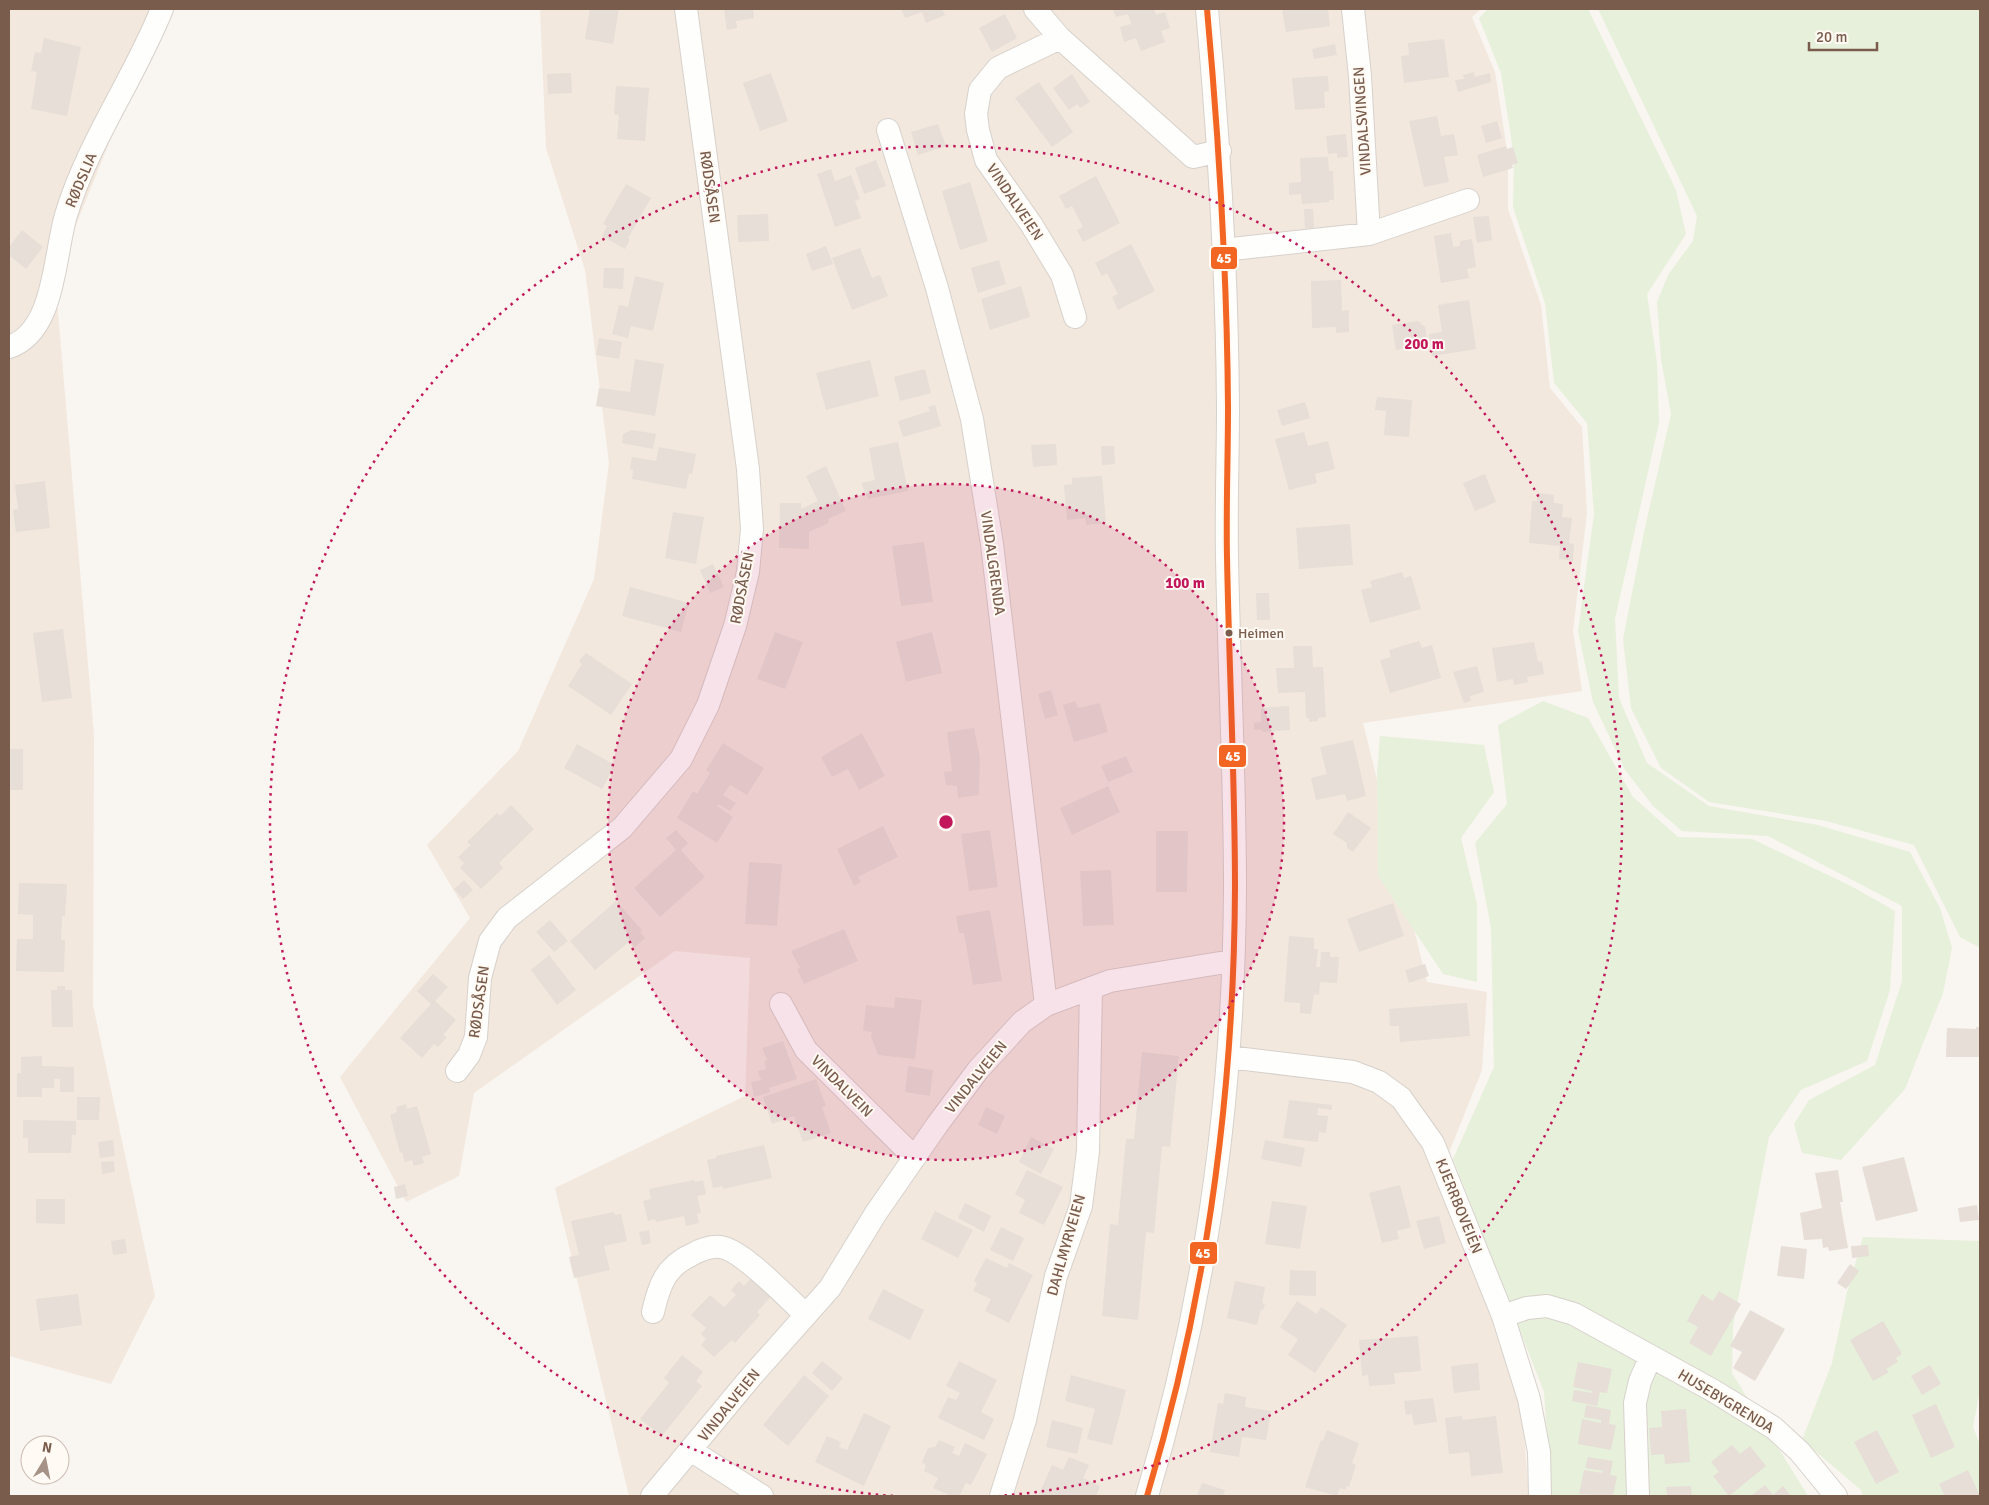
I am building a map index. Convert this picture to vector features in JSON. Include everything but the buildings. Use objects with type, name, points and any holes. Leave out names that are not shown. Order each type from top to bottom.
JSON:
[{"type":"street","name":"RØDSLIA","points":[[9,348],[30,336],[39,323],[46,306],[66,214],[78,183],[162,9]]},
{"type":"street","name":"RØDSÅSEN","points":[[457,1071],[469,1055],[476,1037],[480,978],[490,941],[508,918],[622,828],[681,759],[708,705],[735,626],[748,572],[752,529],[748,469],[686,9]]},
{"type":"street","points":[[1035,9],[1060,38],[1193,157],[1220,151]]},
{"type":"street","points":[[1147,1496],[1162,1444],[1190,1326],[1209,1222],[1228,1057],[1232,962],[1234,834],[1227,556],[1228,404],[1220,151],[1208,9]]},
{"type":"street","name":"VINDALSVINGEN","points":[[1353,9],[1360,76],[1369,234]]},
{"type":"street","name":"VINDALVEIEN","points":[[1060,38],[998,68],[980,90],[976,114],[986,160],[1032,224],[1062,275],[1075,317]]},
{"type":"street","name":"VINDALGRENDA","points":[[888,130],[936,288],[972,419],[992,544],[1046,1005]]},
{"type":"street","points":[[1224,250],[1369,234],[1468,200]]},
{"type":"street","name":"VINDALVEIEN","points":[[652,1496],[692,1451],[750,1378],[830,1288],[876,1213],[914,1157],[978,1070],[1022,1022],[1046,1005],[1118,980],[1232,962]]},
{"type":"street","name":"DAHLMYRVEIEN","points":[[1001,1496],[1025,1420],[1056,1276],[1081,1206],[1088,1151],[1091,988]]},
{"type":"street","name":"VINDALVEIN","points":[[781,1004],[806,1050],[914,1157]]},
{"type":"street","name":"KJERRBOVEIEN","points":[[1228,1057],[1353,1072],[1379,1082],[1401,1098],[1433,1143],[1503,1316],[1529,1399],[1539,1452],[1540,1496]]},
{"type":"street","points":[[652,1312],[662,1279],[674,1264],[704,1249],[722,1247],[742,1257],[806,1315]]},
{"type":"street","name":"HUSEBYGRENDA","points":[[1503,1316],[1527,1308],[1547,1306],[1574,1314],[1650,1358],[1712,1390],[1774,1428],[1800,1452],[1836,1496]]},
{"type":"street","points":[[1638,1496],[1635,1402],[1640,1381],[1650,1358]]},
{"type":"street","name":"VINDALVEIEN","points":[[692,1451],[762,1496]]},
{"type":"shaded area","points":[[9,9],[163,9],[55,277],[94,735],[93,1005],[155,1296],[111,1384],[9,1356]]},
{"type":"shaded area","points":[[540,9],[1481,9],[1472,17],[1495,72],[1508,157],[1508,209],[1541,305],[1550,388],[1582,427],[1587,513],[1573,631],[1582,691],[1363,723],[1427,982],[1487,992],[1482,1070],[1440,1175],[1521,1400],[1529,1496],[629,1496],[555,1188],[745,1096],[750,958],[675,951],[474,1093],[459,1176],[406,1202],[340,1077],[470,918],[427,845],[518,751],[594,579],[609,463],[585,270],[546,148]]},
{"type":"green space","points":[[1488,9],[1588,9],[1676,190],[1686,234],[1647,294],[1657,363],[1659,423],[1615,619],[1619,698],[1647,763],[1709,806],[1818,825],[1910,852],[1940,908],[1952,948],[1943,993],[1905,1089],[1841,1160],[1802,1153],[1794,1124],[1809,1100],[1875,1065],[1902,981],[1902,906],[1768,836],[1682,831],[1654,807],[1625,770],[1593,702],[1578,631],[1594,514],[1587,423],[1554,383],[1545,303],[1513,207],[1514,157],[1501,73],[1479,18]]},
{"type":"green space","points":[[1598,9],[1980,9],[1980,948],[1960,937],[1914,845],[1826,821],[1709,802],[1661,768],[1631,708],[1623,639],[1644,532],[1671,414],[1661,360],[1657,302],[1668,275],[1693,241],[1697,216]]},
{"type":"green space","points":[[1543,701],[1588,718],[1633,797],[1678,837],[1752,839],[1851,886],[1895,911],[1890,990],[1867,1061],[1801,1090],[1769,1137],[1733,1326],[1732,1373],[1808,1496],[1551,1496],[1544,1392],[1453,1159],[1494,1067],[1491,928],[1475,843],[1507,804],[1498,725]]},
{"type":"green space","points":[[1380,736],[1484,745],[1494,792],[1461,838],[1477,904],[1477,982],[1443,974],[1378,876],[1377,773]]},
{"type":"green space","points":[[1863,1237],[1980,1241],[1980,1390],[1973,1427],[1980,1445],[1980,1496],[1863,1496],[1861,1490],[1802,1440],[1832,1363],[1847,1292]]},
{"type":"transit line","name":"45","points":[[1147,1496],[1168,1422],[1201,1272],[1222,1119],[1233,965],[1235,847],[1227,557],[1228,407],[1226,307],[1219,158],[1207,9]]},
{"type":"place","name":"Heimen","points":[[1229,633]]}]
